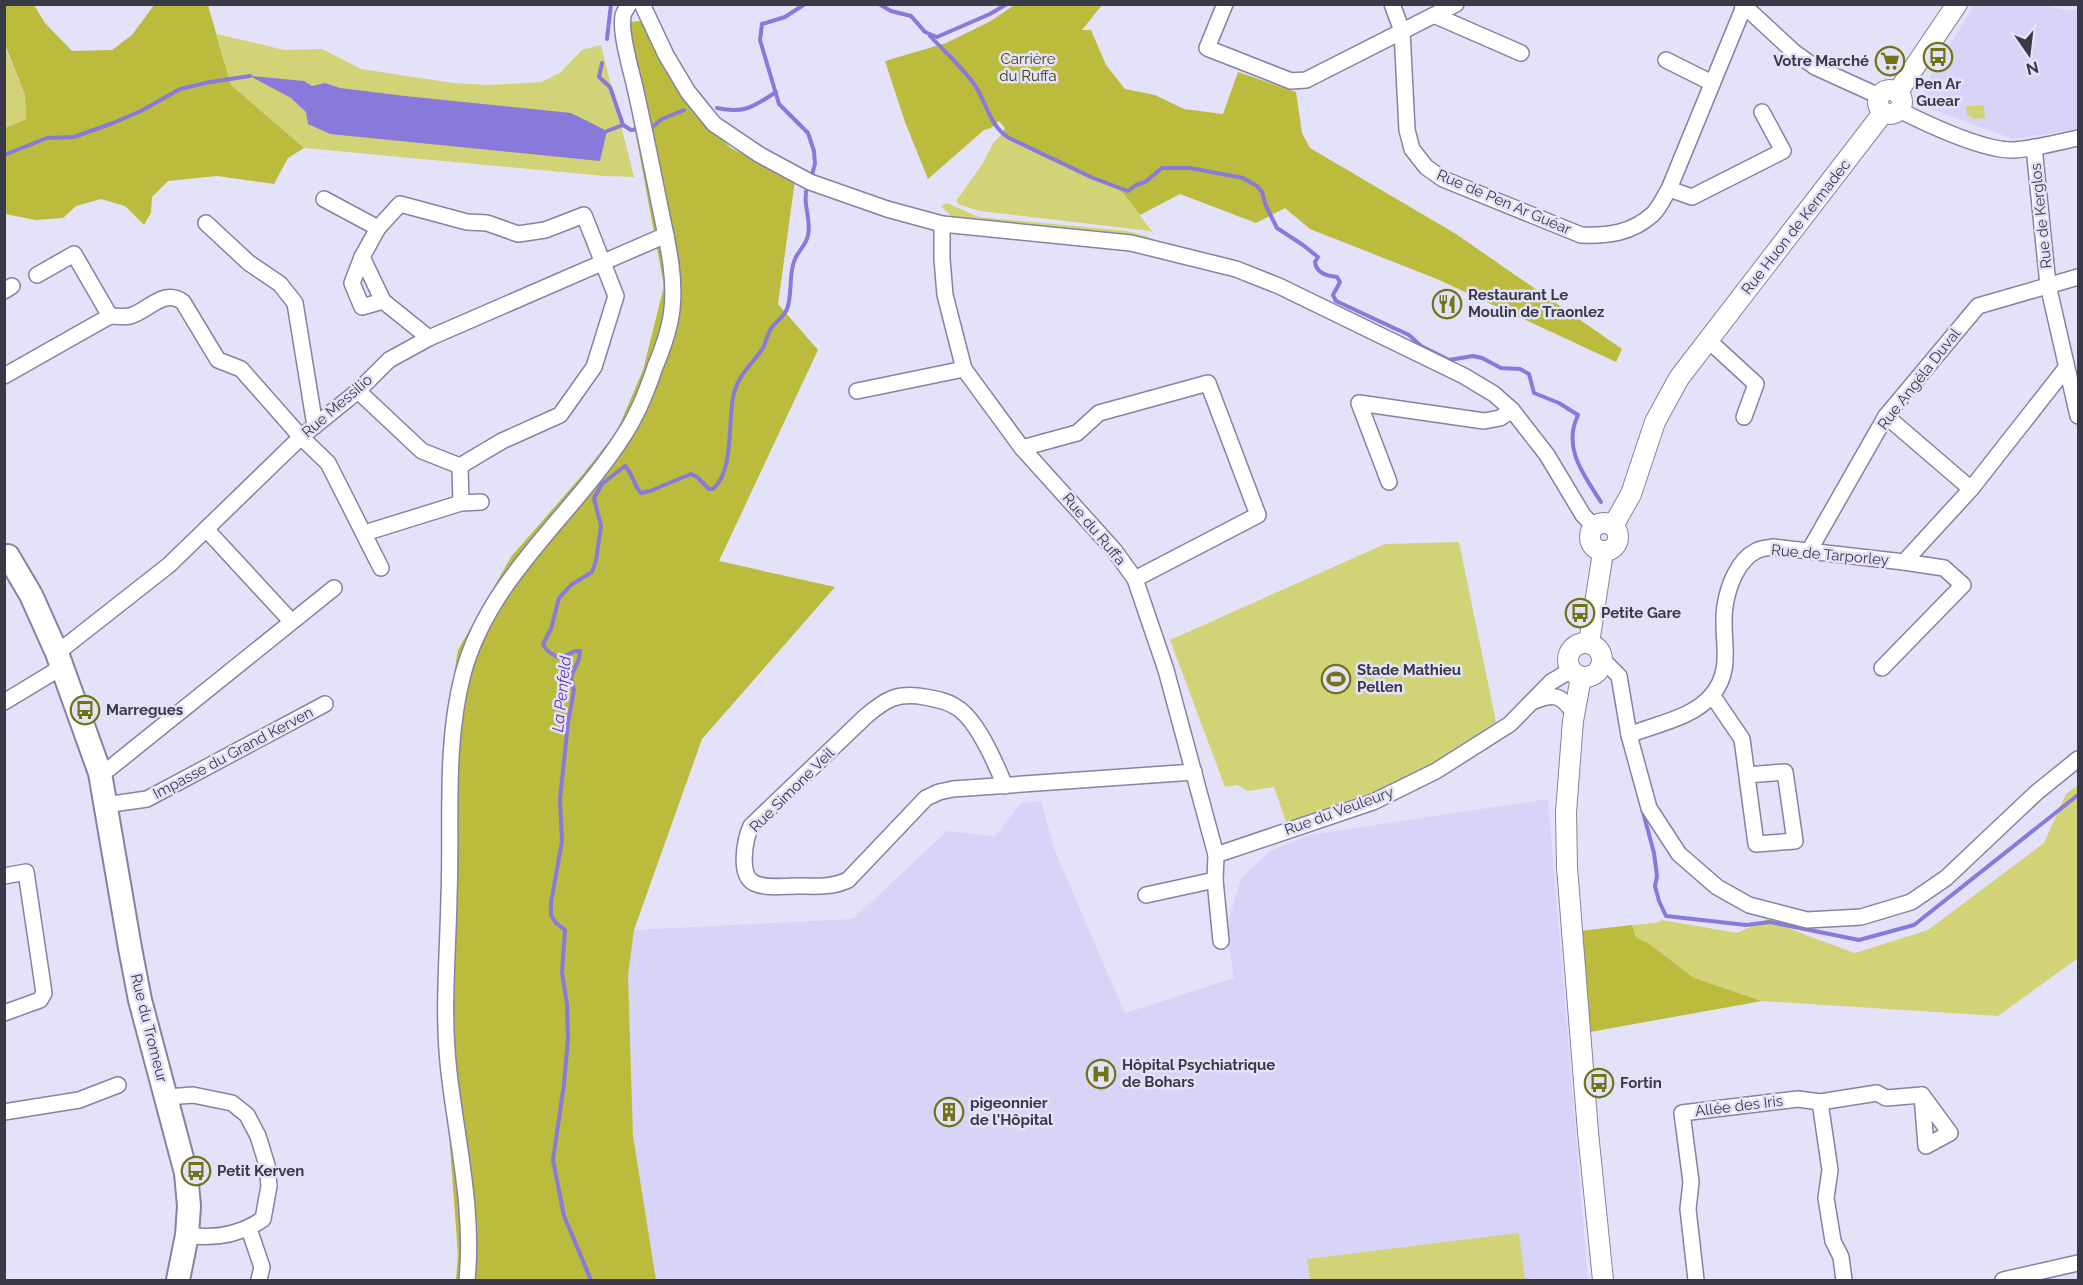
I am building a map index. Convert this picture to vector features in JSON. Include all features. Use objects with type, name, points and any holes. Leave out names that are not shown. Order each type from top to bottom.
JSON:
[{"type":"main road","name":"Rue du Tromeur","points":[[6,554],[57,662],[100,773],[140,1000],[186,1173],[189,1206],[178,1281]]},
{"type":"main road","name":"Rue du Tromeur","points":[[57,662],[105,805]]},
{"type":"main road","name":"Rue du Tromeur","points":[[173,1281],[185,1243]]},
{"type":"street","points":[[642,4],[666,55],[688,92],[714,124],[784,169],[828,189],[906,215],[942,224],[1131,243],[1236,269],[1279,286],[1464,376],[1494,394],[1512,410],[1547,454],[1583,515],[1603,526]]},
{"type":"street","points":[[1225,4],[1207,48],[1291,81],[1306,80],[1456,4]]},
{"type":"street","name":"Rue de Pen Ar Guéar","points":[[1392,4],[1402,31],[1407,130],[1412,149],[1426,167],[1443,178],[1581,235],[1605,236],[1632,228],[1655,212],[1669,189],[1744,5]]},
{"type":"street","name":"Rue Huon de Kermadec","points":[[1589,643],[1603,552],[1615,546],[1618,539],[1617,532],[1603,526],[1631,494],[1655,422],[1679,378],[1890,103],[1956,4]]},
{"type":"street","points":[[1744,5],[1794,52],[1815,68],[1890,103],[1922,121],[1995,147],[2013,150],[2079,138]]},
{"type":"street","points":[[467,1281],[468,1217],[449,1069],[445,993],[450,895],[451,749],[460,688],[473,643],[490,609],[515,572],[625,434],[641,404],[667,335],[672,308],[672,273],[666,235],[627,53],[626,10]]},
{"type":"street","points":[[1436,16],[1521,53]]},
{"type":"street","points":[[1666,60],[1712,83]]},
{"type":"street","points":[[1669,189],[1692,197],[1783,151],[1762,112]]},
{"type":"street","name":"Rue de Kerglos","points":[[2034,147],[2048,285],[2079,416]]},
{"type":"street","points":[[324,199],[378,228]]},
{"type":"street","points":[[383,301],[362,308],[352,283],[362,257],[378,228],[400,204],[466,222],[487,223],[518,234],[545,230],[584,215],[616,296],[594,367],[560,415],[502,441],[460,466]]},
{"type":"street","points":[[206,223],[249,263],[280,284],[296,303],[315,426]]},
{"type":"street","name":"Rue du Ruffa","points":[[942,224],[945,295],[964,369],[1022,448],[1095,527],[1135,579],[1166,670],[1216,855],[1215,880],[1221,941]]},
{"type":"street","name":"Rue Messilio","points":[[4,702],[57,662],[169,565],[302,437],[358,391],[389,360],[429,338],[666,235]]},
{"type":"street","points":[[37,275],[74,254],[110,316]]},
{"type":"street","points":[[362,257],[383,301],[429,338]]},
{"type":"street","name":"Rue de Kerglos","points":[[2048,285],[2079,277]]},
{"type":"street","name":"Rue Angéla Duval","points":[[1809,551],[1886,416],[1978,306],[2048,285]]},
{"type":"street","points":[[6,371],[110,316],[129,316],[164,298],[171,296],[178,298],[183,302],[218,360],[241,369],[302,437],[328,462],[381,568]]},
{"type":"street","points":[[1708,340],[1756,384],[1744,417]]},
{"type":"street","name":"Rue de Tarporley","points":[[1904,562],[1971,489],[2066,368]]},
{"type":"street","points":[[857,391],[964,369]]},
{"type":"street","points":[[1022,448],[1077,433],[1099,413],[1208,383],[1258,515],[1135,579]]},
{"type":"street","points":[[358,391],[422,451],[460,466]]},
{"type":"street","points":[[1389,482],[1359,403],[1484,421],[1500,418],[1512,410]]},
{"type":"street","points":[[1886,416],[1971,489]]},
{"type":"street","points":[[460,466],[461,503]]},
{"type":"street","points":[[371,531],[461,503],[481,502]]},
{"type":"street","points":[[206,529],[291,621]]},
{"type":"street","name":"Rue de Tarporley","points":[[1629,735],[1690,712],[1712,695],[1726,665],[1725,606],[1738,568],[1757,550],[1774,547],[1944,568],[1963,585],[1882,668]]},
{"type":"street","points":[[100,773],[110,768],[334,588]]},
{"type":"street","points":[[1603,1281],[1587,1122],[1567,867],[1566,812],[1576,674],[1568,664],[1571,651],[1575,646],[1589,643],[1598,649],[1602,659],[1619,676],[1629,735],[1649,808],[1679,854],[1717,887],[1749,905],[1807,920],[1861,917],[1911,902],[1946,878],[2036,793],[2079,759]]},
{"type":"street","points":[[1576,674],[1592,676],[1599,669],[1602,659]]},
{"type":"street","name":"Rue du Veuleury","points":[[1216,855],[1373,802],[1436,771],[1510,724],[1551,682],[1576,674]]},
{"type":"street","name":"Rue Simone Veil","points":[[898,695],[940,700],[958,708],[983,740],[1005,786],[953,789],[926,798],[848,880],[835,886],[769,886],[753,882],[746,874],[744,855],[746,836],[751,826],[866,716],[883,702],[898,695]]},
{"type":"street","points":[[1712,695],[1742,739],[1746,775],[1756,844],[1795,841],[1785,772],[1746,775]]},
{"type":"street","points":[[1534,701],[1546,696],[1557,696],[1565,700],[1574,713]]},
{"type":"street","name":"Impasse du Grand Kerven","points":[[105,805],[147,799],[325,704]]},
{"type":"street","points":[[1005,786],[1194,772]]},
{"type":"street","points":[[4,876],[26,872],[44,993],[40,1000],[4,1013]]},
{"type":"street","points":[[1146,895],[1215,880]]},
{"type":"street","points":[[5,1109],[79,1100],[118,1085]]},
{"type":"street","name":"Allée des Iris","points":[[1696,1281],[1688,1209],[1691,1182],[1682,1113],[1798,1099],[1820,1102],[1877,1094],[1887,1098],[1922,1095]]},
{"type":"street","points":[[167,1097],[193,1095],[232,1103],[247,1115],[258,1136],[267,1165],[269,1186],[262,1219],[249,1229],[227,1235],[202,1237],[185,1243]]},
{"type":"street","points":[[1820,1102],[1830,1170],[1826,1198],[1833,1241],[1841,1257],[1844,1281]]},
{"type":"street","points":[[249,1229],[262,1267],[259,1281]]},
{"type":"street","points":[[2003,1281],[2079,1263]]},
{"type":"shaded area","points":[[1974,5],[2041,5],[2078,12],[2078,129],[2013,139],[1929,108],[1924,87]]},
{"type":"shaded area","points":[[217,34],[284,50],[322,49],[361,69],[453,83],[490,85],[541,82],[560,73],[582,50],[601,45],[634,177],[304,148],[231,85]]},
{"type":"shaded area","points":[[4,45],[25,95],[26,119],[5,128]]},
{"type":"shaded area","points":[[250,76],[304,81],[312,86],[325,83],[340,88],[405,96],[571,113],[607,131],[600,161],[330,134],[308,124],[306,112],[291,98]]},
{"type":"shaded area","points":[[1984,105],[1985,118],[1975,119],[1967,115],[1966,106]]},
{"type":"shaded area","points":[[1002,134],[1039,155],[1122,192],[1154,234],[1150,231],[980,211],[960,205],[956,201],[983,163],[993,143]]},
{"type":"shaded area","points":[[947,203],[979,217],[1127,231],[1149,237],[1151,242],[954,219],[941,206]]},
{"type":"shaded area","name":"Stade Mathieu Pellen","points":[[1459,542],[1496,722],[1415,776],[1353,804],[1286,822],[1274,787],[1248,791],[1237,785],[1225,787],[1170,640],[1385,544]]},
{"type":"shaded area","points":[[2078,785],[2078,958],[1998,1016],[1762,1001],[1694,978],[1648,943],[1636,937],[1632,925],[1656,923],[1662,920],[1737,933],[1767,919],[1855,953],[1928,930],[2044,843],[2066,794]]},
{"type":"shaded area","name":"Hôpital Psychiatrique de Bohars","points":[[1548,799],[1588,1280],[656,1280],[633,1136],[628,975],[634,930],[853,919],[947,831],[995,836],[1021,803],[1041,801],[1055,851],[1125,1013],[1234,978],[1226,929],[1241,878],[1270,851],[1309,835]]},
{"type":"shaded area","points":[[1519,1233],[1525,1280],[1310,1280],[1307,1259]]},
{"type":"green space","points":[[5,4],[34,5],[45,23],[72,51],[112,50],[132,35],[154,5],[208,5],[231,85],[304,148],[288,158],[274,184],[217,176],[168,181],[152,197],[151,213],[144,225],[125,206],[101,199],[76,206],[63,218],[36,220],[5,214],[5,128],[26,119],[25,95],[5,45]]},
{"type":"green space","name":"Carrière du Ruffa","points":[[1016,4],[1102,5],[1082,30],[1091,30],[1106,65],[1125,89],[1155,95],[1184,109],[1223,114],[1238,72],[1296,92],[1302,133],[1310,148],[1456,234],[1622,349],[1616,362],[1437,279],[1310,229],[1285,208],[1256,223],[1180,194],[1140,215],[1122,192],[1039,155],[1002,134],[1005,128],[999,121],[991,128],[984,130],[928,179],[905,122],[885,61],[946,43],[989,22]]},
{"type":"green space","points":[[642,21],[664,69],[695,115],[731,148],[795,180],[778,304],[818,350],[719,561],[835,587],[702,739],[634,930],[628,975],[633,1136],[656,1280],[456,1280],[458,1254],[439,1000],[445,821],[443,742],[458,650],[511,557],[617,431],[643,370],[664,286],[615,23]]},
{"type":"green space","points":[[1632,925],[1636,937],[1648,943],[1694,978],[1762,1001],[1590,1032],[1580,931]]},
{"type":"waterway","points":[[607,39],[611,4]]},
{"type":"waterway","name":"La Penfeld","points":[[805,4],[785,17],[762,24],[760,40],[779,104],[808,133],[814,151],[815,164],[811,178]]},
{"type":"waterway","name":"La Penfeld","points":[[879,4],[891,11],[911,16],[925,32],[937,37],[1007,4]]},
{"type":"waterway","points":[[930,36],[969,77],[997,127],[1009,138],[1093,178],[1128,191],[1145,182],[1162,168],[1190,168],[1243,178],[1257,186],[1262,192],[1277,228],[1318,257],[1315,262],[1317,269],[1326,275],[1337,277],[1340,282],[1333,295],[1336,301],[1409,335],[1421,346],[1449,360],[1473,356],[1501,368],[1520,369],[1529,374],[1534,393],[1559,403],[1578,415],[1572,439],[1574,450],[1582,471],[1601,502]]},
{"type":"waterway","points":[[602,63],[599,77],[610,87],[623,125],[631,130],[639,129]]},
{"type":"waterway","points":[[4,155],[47,138],[74,137],[113,123],[141,111],[180,89],[250,76]]},
{"type":"waterway","points":[[717,108],[741,110],[761,102],[776,92]]},
{"type":"waterway","points":[[647,128],[684,110]]},
{"type":"waterway","points":[[607,131],[623,125]]},
{"type":"waterway","name":"La Penfeld","points":[[591,1280],[564,1216],[553,1160],[568,1039],[567,1004],[562,973],[565,930],[556,923],[551,915],[551,903],[562,841],[560,799],[574,690],[571,677],[580,651],[561,658],[550,653],[543,644],[551,629],[559,598],[571,585],[592,572],[596,561],[601,526],[594,498],[602,484],[625,466],[641,493],[691,474],[709,489],[713,489],[720,481],[725,470],[736,387],[763,349],[770,330],[787,309],[793,265],[808,235],[806,198],[808,185]]},
{"type":"waterway","points":[[1643,812],[1654,853],[1657,876],[1655,886],[1666,916],[1746,925],[1770,922],[1859,940],[1914,925],[2078,795]]},
{"type":"place","name":"Pen Ar Guear","points":[[1938,57]]},
{"type":"place","name":"Votre Marché","points":[[1890,61]]},
{"type":"place","name":"Restaurant Le Moulin de Traonlez","points":[[1447,304]]},
{"type":"place","name":"Petite Gare","points":[[1580,613]]},
{"type":"place","name":"Stade Mathieu Pellen","points":[[1336,679]]},
{"type":"place","name":"Marregues","points":[[85,710]]},
{"type":"place","name":"Hôpital Psychiatrique de Bohars","points":[[1101,1074]]},
{"type":"place","name":"Fortin","points":[[1599,1083]]},
{"type":"place","name":"pigeonnier de l'Hôpital","points":[[949,1112]]},
{"type":"place","name":"Petit Kerven","points":[[196,1171]]}]
